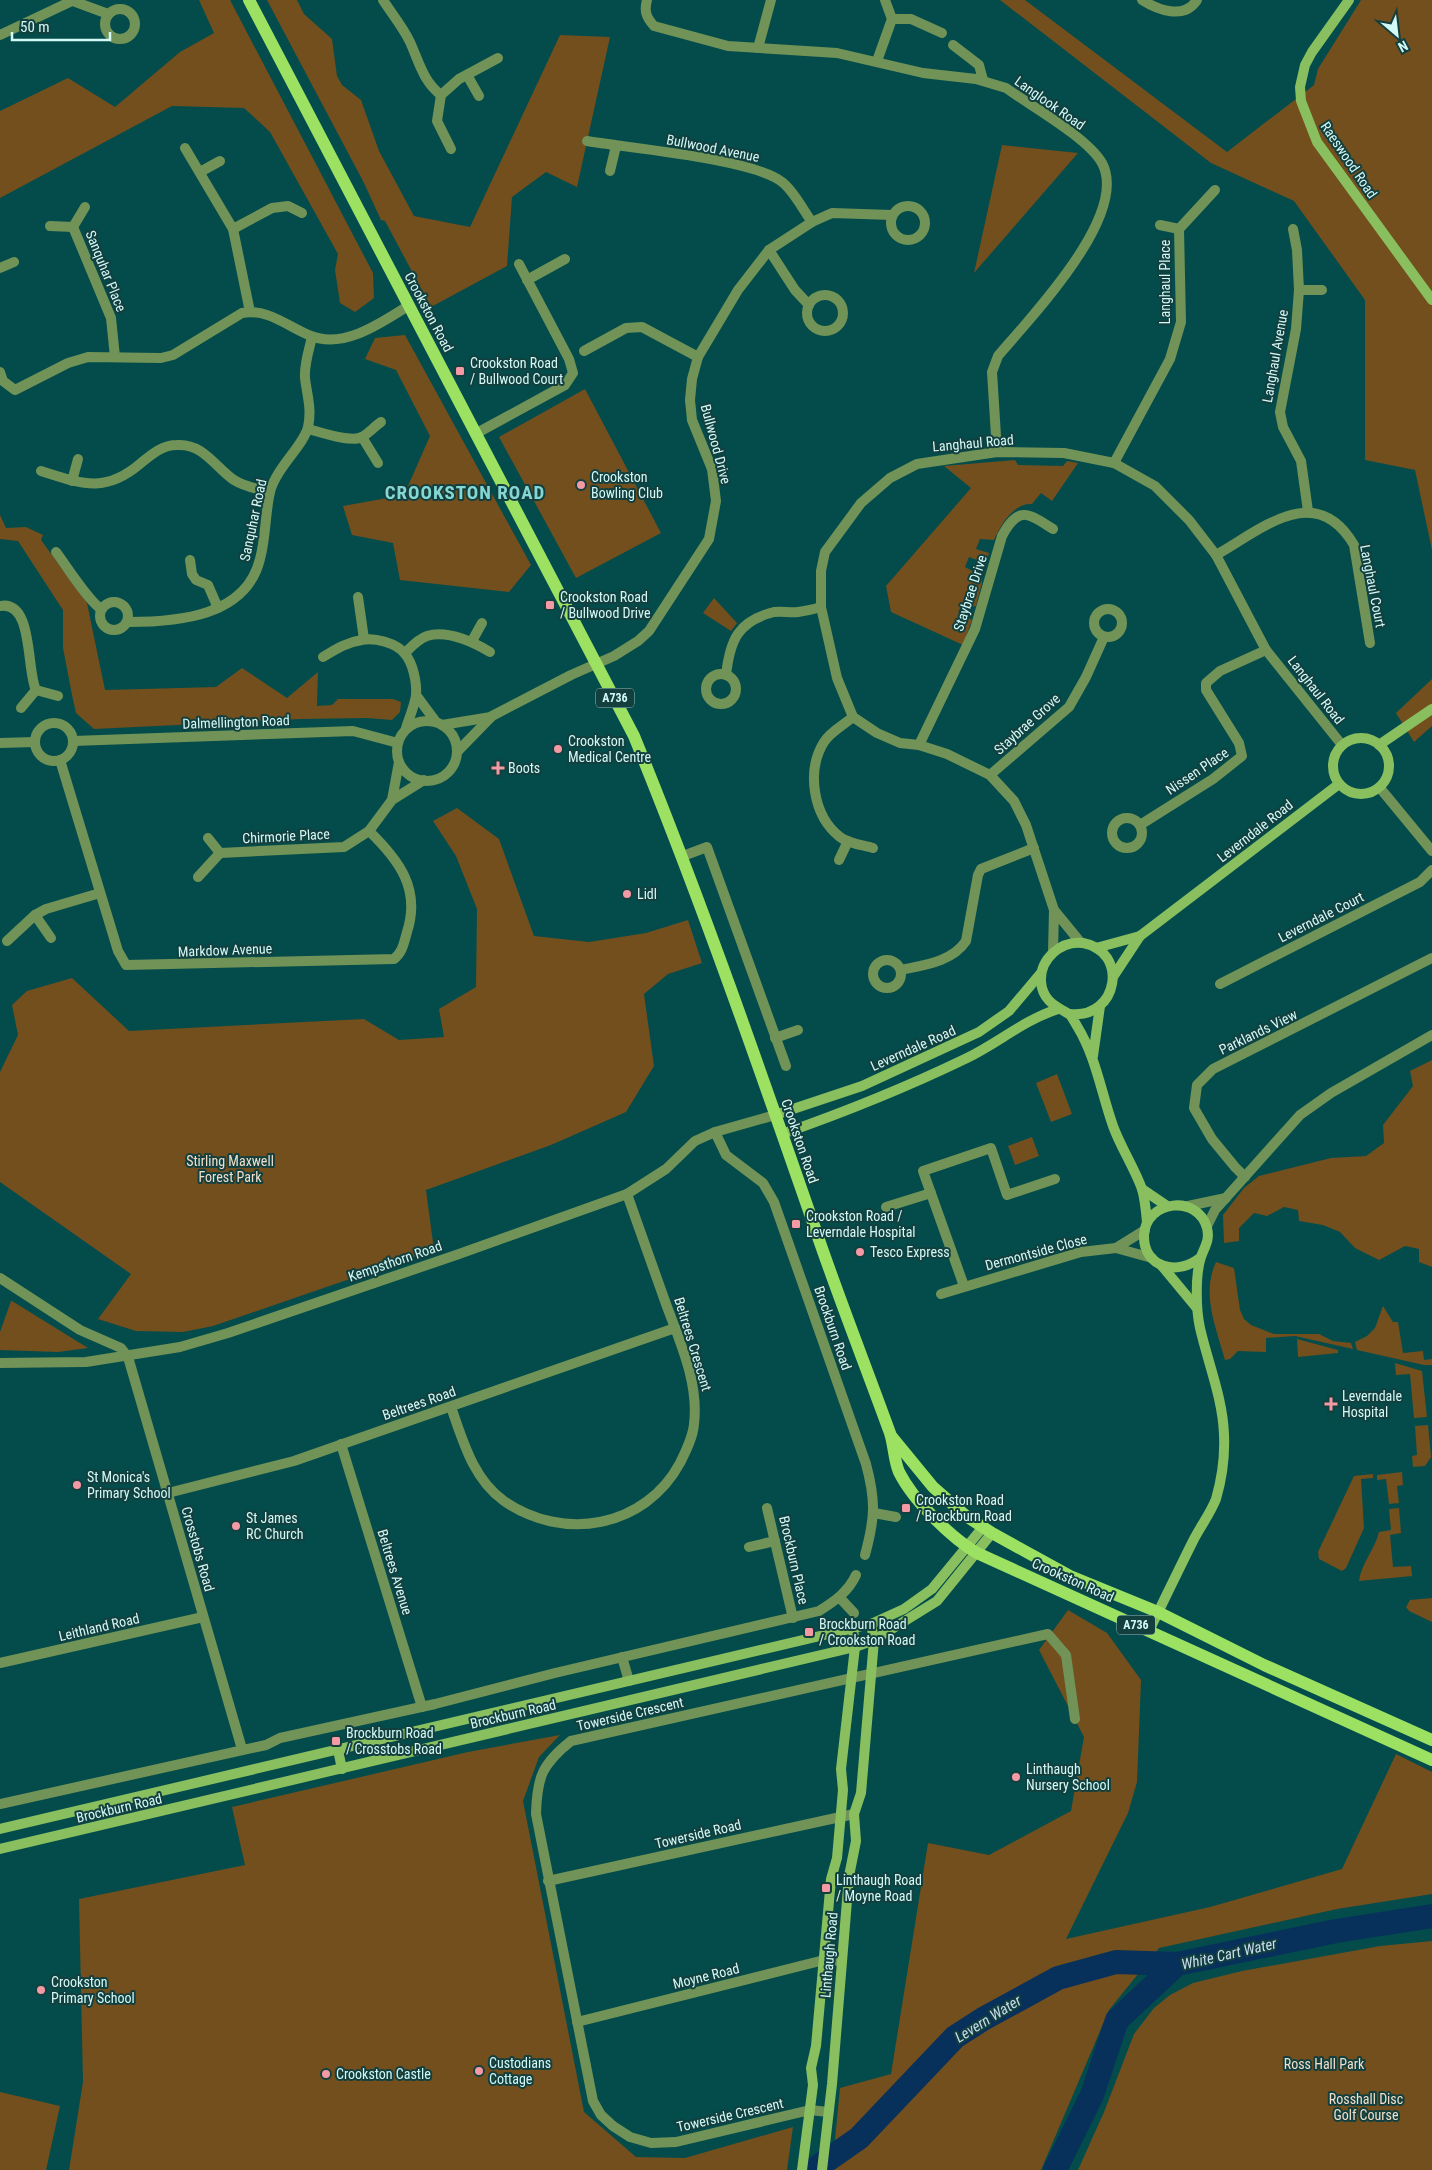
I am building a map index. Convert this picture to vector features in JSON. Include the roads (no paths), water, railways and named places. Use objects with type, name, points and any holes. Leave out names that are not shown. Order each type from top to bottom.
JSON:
[{"type":"main road","name":"Crookston Road","points":[[249,0],[634,736],[683,856],[843,1308],[890,1435],[899,1472],[918,1499],[943,1526],[971,1550],[1432,1760]]},
{"type":"main road","name":"Crookston Road","points":[[890,1435],[934,1487],[966,1516],[987,1530],[1070,1576],[1158,1612],[1264,1665],[1432,1740]]},
{"type":"street","points":[[383,0],[410,43],[418,63],[432,87],[441,95]]},
{"type":"street","name":"Langlook Road","points":[[648,0],[644,9],[648,19],[654,26],[728,46],[837,52],[877,60],[923,73],[983,80],[1006,88],[1080,139],[1102,164],[1107,183],[1102,213],[1070,271],[998,356],[992,372],[997,452]]},
{"type":"street","points":[[758,48],[771,0]]},
{"type":"street","points":[[877,60],[892,19],[885,0]]},
{"type":"street","points":[[1142,0],[1163,11],[1177,12],[1193,6],[1197,0]]},
{"type":"street","name":"Raeswood Road","points":[[1350,0],[1305,65],[1300,88],[1301,101],[1317,142],[1432,300]]},
{"type":"street","points":[[0,35],[74,1],[108,14]]},
{"type":"street","points":[[892,19],[912,19],[942,32]]},
{"type":"street","points":[[953,45],[979,65],[983,80]]},
{"type":"street","points":[[451,149],[437,121],[441,95],[467,75],[498,58]]},
{"type":"street","points":[[467,75],[480,96]]},
{"type":"street","name":"Bullwood Avenue","points":[[587,141],[723,162],[765,172],[782,182],[812,222]]},
{"type":"street","points":[[610,171],[616,146]]},
{"type":"street","points":[[185,148],[233,229],[250,312]]},
{"type":"street","points":[[200,172],[220,161]]},
{"type":"street","name":"Langhaul Place","points":[[1114,462],[1170,359],[1181,322],[1179,229],[1215,190]]},
{"type":"street","points":[[233,229],[272,208],[288,206],[302,213]]},
{"type":"street","name":"Sanquhar Place","points":[[73,227],[85,207]]},
{"type":"street","name":"Bullwood Drive","points":[[596,662],[614,656],[638,641],[649,631],[709,538],[716,501],[712,469],[692,420],[690,400],[692,379],[698,357],[738,290],[769,250],[812,222],[832,213],[892,215]]},
{"type":"street","points":[[1160,225],[1179,229]]},
{"type":"street","name":"Sanquhar Place","points":[[50,226],[73,227]]},
{"type":"street","name":"Sanquhar Place","points":[[73,227],[111,318],[114,356]]},
{"type":"street","name":"Langhaul Avenue","points":[[1293,229],[1297,250],[1299,290],[1296,329],[1280,412],[1283,428],[1301,461],[1308,511]]},
{"type":"street","points":[[769,250],[795,290],[809,305]]},
{"type":"street","points":[[528,280],[565,259]]},
{"type":"street","points":[[0,268],[14,262]]},
{"type":"street","points":[[477,433],[565,385],[573,373],[569,359],[519,264]]},
{"type":"street","points":[[1299,290],[1322,290]]},
{"type":"street","points":[[0,372],[2,381],[15,390],[77,359],[114,356],[161,358],[173,356],[242,313],[250,312],[276,318],[312,337],[337,339],[352,336],[380,324],[408,306]]},
{"type":"street","points":[[584,351],[626,328],[642,326],[698,357]]},
{"type":"street","name":"Sanquhar Road","points":[[56,552],[86,591],[92,602],[101,609],[100,617],[102,624],[108,629],[116,631],[123,628],[128,622],[162,622],[208,612],[235,599],[254,576],[260,559],[270,492],[274,480],[308,429],[310,399],[305,378],[312,337]]},
{"type":"street","points":[[308,429],[335,436],[362,437],[381,422]]},
{"type":"street","points":[[362,437],[378,463]]},
{"type":"street","points":[[41,471],[86,484],[99,485],[127,474],[156,450],[178,444],[199,449],[236,481],[270,492]]},
{"type":"street","name":"Langhaul Road","points":[[854,717],[836,678],[821,607],[821,571],[825,552],[861,503],[890,478],[917,464],[997,452],[1064,454],[1114,462],[1155,486],[1189,520],[1216,556],[1266,650],[1342,745]]},
{"type":"street","points":[[72,480],[78,459]]},
{"type":"street","points":[[1216,556],[1285,516],[1308,511]]},
{"type":"street","name":"Langhaul Court","points":[[1308,511],[1334,520],[1346,532],[1354,545],[1370,643]]},
{"type":"street","name":"Staybrae Drive","points":[[919,745],[975,629],[1002,536],[1009,523],[1020,514],[1030,514],[1053,530]]},
{"type":"street","points":[[190,560],[192,574],[196,580],[208,584],[218,608]]},
{"type":"street","points":[[358,597],[364,639]]},
{"type":"street","points":[[101,609],[106,604],[120,603],[126,608],[128,622]]},
{"type":"street","points":[[0,606],[8,605],[14,608],[22,618],[27,632],[31,682],[36,690],[58,696]]},
{"type":"street","points":[[726,675],[728,653],[734,638],[746,623],[775,612],[799,612],[821,607]]},
{"type":"street","points":[[472,641],[482,622]]},
{"type":"street","points":[[405,653],[426,636],[436,635],[472,641],[490,652]]},
{"type":"street","name":"Staybrae Grove","points":[[990,775],[1069,707],[1086,677],[1104,637]]},
{"type":"street","points":[[323,657],[346,644],[364,639],[377,640],[393,645],[405,653],[414,675],[416,695],[406,728],[396,751],[399,762],[408,774],[424,780],[437,779],[445,774],[451,768],[456,752],[492,716],[596,662]]},
{"type":"street","name":"Nissen Place","points":[[1140,825],[1238,761],[1242,750],[1206,690],[1206,683],[1220,671],[1266,650]]},
{"type":"street","points":[[21,708],[36,690]]},
{"type":"street","points":[[416,695],[439,724],[453,736],[456,752]]},
{"type":"street","points":[[1379,745],[1432,709]]},
{"type":"street","points":[[406,728],[422,721],[439,724],[492,716]]},
{"type":"street","points":[[873,848],[848,842],[826,823],[815,794],[813,771],[824,741],[854,717],[877,733],[900,743],[919,745],[947,754],[990,775],[1014,800],[1026,825],[1054,910],[1053,952]]},
{"type":"street","points":[[54,723],[67,728],[73,740],[72,749],[67,756],[60,760],[51,761],[43,757],[37,750],[35,742],[40,728],[54,723]]},
{"type":"street","name":"Dalmellington Road","points":[[73,740],[353,731],[398,743]]},
{"type":"street","points":[[1362,738],[1379,745],[1387,756],[1389,767],[1386,780],[1380,788],[1369,794],[1358,795],[1346,791],[1339,784],[1333,772],[1333,762],[1342,745],[1353,739],[1362,738]]},
{"type":"street","points":[[0,743],[35,742]]},
{"type":"street","name":"Markdow Avenue","points":[[60,760],[118,950],[126,965],[394,959],[402,950],[412,916],[412,899],[399,864],[369,831]]},
{"type":"street","name":"Chirmorie Place","points":[[392,800],[399,762]]},
{"type":"street","name":"Chirmorie Place","points":[[220,853],[344,847],[369,831],[392,800],[424,780]]},
{"type":"street","name":"Leverndale Road","points":[[1113,977],[1140,936],[1339,784]]},
{"type":"street","points":[[1380,788],[1432,851]]},
{"type":"street","points":[[198,877],[220,853],[208,838]]},
{"type":"street","points":[[838,860],[848,842]]},
{"type":"street","points":[[683,856],[707,847],[786,1066]]},
{"type":"street","points":[[901,970],[926,965],[960,950],[966,941],[978,875],[981,869],[1034,848]]},
{"type":"street","name":"Leverndale Court","points":[[1220,984],[1420,882],[1432,870]]},
{"type":"street","points":[[7,942],[35,915],[46,909],[100,893]]},
{"type":"street","points":[[1054,910],[1081,943]]},
{"type":"street","points":[[35,915],[51,938]]},
{"type":"street","name":"Leverndale Road","points":[[1096,948],[1140,936]]},
{"type":"street","points":[[1081,943],[1096,948],[1108,961],[1113,977],[1110,993],[1100,1006],[1086,1014],[1070,1014],[1058,1009],[1046,998],[1041,982],[1041,973],[1047,958],[1053,952],[1066,945],[1081,943]]},
{"type":"street","name":"Parklands View","points":[[1245,1177],[1212,1139],[1194,1108],[1197,1085],[1213,1069],[1432,958]]},
{"type":"street","name":"Leverndale Road","points":[[775,1115],[862,1086],[979,1032],[1009,1011],[1041,973]]},
{"type":"street","points":[[1093,1056],[1100,1006]]},
{"type":"street","points":[[782,1134],[886,1095],[966,1058],[1032,1019],[1058,1009]]},
{"type":"street","points":[[1070,1014],[1093,1056],[1113,1127],[1142,1189],[1146,1245],[1152,1258],[1162,1266],[1196,1307]]},
{"type":"street","points":[[775,1038],[798,1030]]},
{"type":"street","points":[[1149,1631],[1215,1500],[1223,1467],[1224,1434],[1196,1307],[1201,1257],[1208,1241],[1207,1226],[1215,1210],[1300,1115],[1331,1093],[1432,1035]]},
{"type":"street","name":"Kempsthorn Road","points":[[0,1363],[86,1362],[128,1357],[180,1347],[228,1333],[443,1260],[627,1194],[666,1169],[695,1141],[715,1132],[775,1115]]},
{"type":"street","name":"Brockburn Road","points":[[715,1132],[726,1155],[763,1183],[774,1202],[866,1464],[872,1487],[873,1526],[865,1555]]},
{"type":"street","points":[[964,1286],[923,1171],[991,1148],[1007,1195],[1055,1179]]},
{"type":"street","points":[[1142,1189],[1167,1206]]},
{"type":"street","points":[[886,1207],[930,1192]]},
{"type":"street","name":"Beltrees Crescent","points":[[451,1407],[466,1452],[487,1484],[503,1500],[547,1522],[572,1526],[596,1524],[622,1516],[663,1487],[686,1450],[694,1426],[695,1400],[675,1328],[627,1194]]},
{"type":"street","points":[[1146,1226],[1158,1210],[1167,1206],[1188,1206],[1226,1198]]},
{"type":"street","points":[[1188,1206],[1197,1212],[1207,1226]]},
{"type":"street","name":"Dermontside Close","points":[[1116,1248],[1146,1226]]},
{"type":"street","name":"Dermontside Close","points":[[941,1294],[1081,1252],[1116,1248],[1152,1258]]},
{"type":"street","points":[[1162,1266],[1183,1268],[1201,1257]]},
{"type":"street","points":[[0,1278],[80,1330],[122,1348],[128,1357]]},
{"type":"street","name":"Beltrees Road","points":[[168,1493],[294,1461],[675,1328]]},
{"type":"street","name":"Crosstobs Road","points":[[128,1357],[242,1749]]},
{"type":"street","name":"Beltrees Avenue","points":[[341,1444],[422,1707]]},
{"type":"street","name":"Brockburn Place","points":[[767,1508],[793,1618]]},
{"type":"street","points":[[874,1513],[896,1517]]},
{"type":"street","name":"Brockburn Road","points":[[0,1849],[855,1647],[874,1640],[937,1602],[971,1550],[987,1530]]},
{"type":"street","points":[[749,1547],[775,1541]]},
{"type":"street","name":"Brockburn Road","points":[[0,1828],[871,1624],[904,1609],[932,1589],[971,1550]]},
{"type":"street","name":"Brockburn Road","points":[[0,1804],[266,1745],[280,1738],[422,1707],[793,1618],[819,1611],[840,1598],[852,1584],[856,1575]]},
{"type":"street","points":[[840,1598],[854,1613]]},
{"type":"street","name":"Leithland Road","points":[[0,1663],[203,1617]]},
{"type":"street","name":"Linthaugh Road","points":[[822,2170],[850,1876],[856,1841],[854,1814],[861,1793],[874,1640],[871,1624]]},
{"type":"street","name":"Linthaugh Road","points":[[802,2170],[813,2085],[812,2068],[831,1879],[837,1858],[843,1790],[841,1770],[855,1647],[853,1628]]},
{"type":"street","name":"Towerside Crescent","points":[[828,2112],[810,2110],[676,2142],[651,2143],[630,2137],[601,2115],[593,2101],[536,1814],[537,1786],[543,1770],[556,1753],[572,1741],[852,1676],[1048,1634],[1066,1655],[1075,1719]]},
{"type":"street","points":[[622,1658],[629,1681]]},
{"type":"street","points":[[338,1750],[342,1769]]},
{"type":"street","name":"Towerside Road","points":[[548,1881],[854,1814]]},
{"type":"street","name":"Moyne Road","points":[[577,2022],[824,1960],[842,1961]]},
{"type":"waterway","name":"White Cart Water","points":[[1055,2170],[1092,2095],[1117,2020],[1177,1964],[1336,1931],[1432,1916]]},
{"type":"waterway","name":"Levern Water","points":[[813,2170],[859,2138],[955,2037],[983,2019],[1058,1978],[1116,1962],[1177,1964]]},
{"type":"place","name":"Crookston Road / Bullwood Court","points":[[460,371]]},
{"type":"place","name":"Crookston Bowling Club","points":[[581,485]]},
{"type":"place","name":"Crookston Road / Bullwood Drive","points":[[550,605]]},
{"type":"place","name":"Crookston Medical Centre","points":[[558,749]]},
{"type":"place","name":"Boots","points":[[498,768]]},
{"type":"place","name":"Lidl","points":[[627,894]]},
{"type":"place","name":"Crookston Road / Leverndale Hospital","points":[[796,1224]]},
{"type":"place","name":"Tesco Express","points":[[860,1252]]},
{"type":"place","name":"Leverndale Hospital","points":[[1331,1404]]},
{"type":"place","name":"St Monica's Primary School","points":[[77,1485]]},
{"type":"place","name":"Crookston Road / Brockburn Road","points":[[906,1508]]},
{"type":"place","name":"St James RC Church","points":[[236,1526]]},
{"type":"place","name":"Brockburn Road / Crookston Road","points":[[809,1632]]},
{"type":"place","name":"Brockburn Road / Crosstobs Road","points":[[336,1741]]},
{"type":"place","name":"Linthaugh Nursery School","points":[[1016,1777]]},
{"type":"place","name":"Linthaugh Road / Moyne Road","points":[[826,1888]]},
{"type":"place","name":"Crookston Primary School","points":[[41,1990]]},
{"type":"place","name":"Custodians Cottage","points":[[479,2071]]},
{"type":"place","name":"Crookston Castle","points":[[326,2074]]},
{"type":"district","name":"CROOKSTON ROAD","points":[[465,492]]},
{"type":"park label","name":"Stirling Maxwell Forest Park","points":[[230,1170]]},
{"type":"park label","name":"Ross Hall Park","points":[[1324,2064]]},
{"type":"park label","name":"Rosshall Disc Golf Course","points":[[1366,2108]]}]
